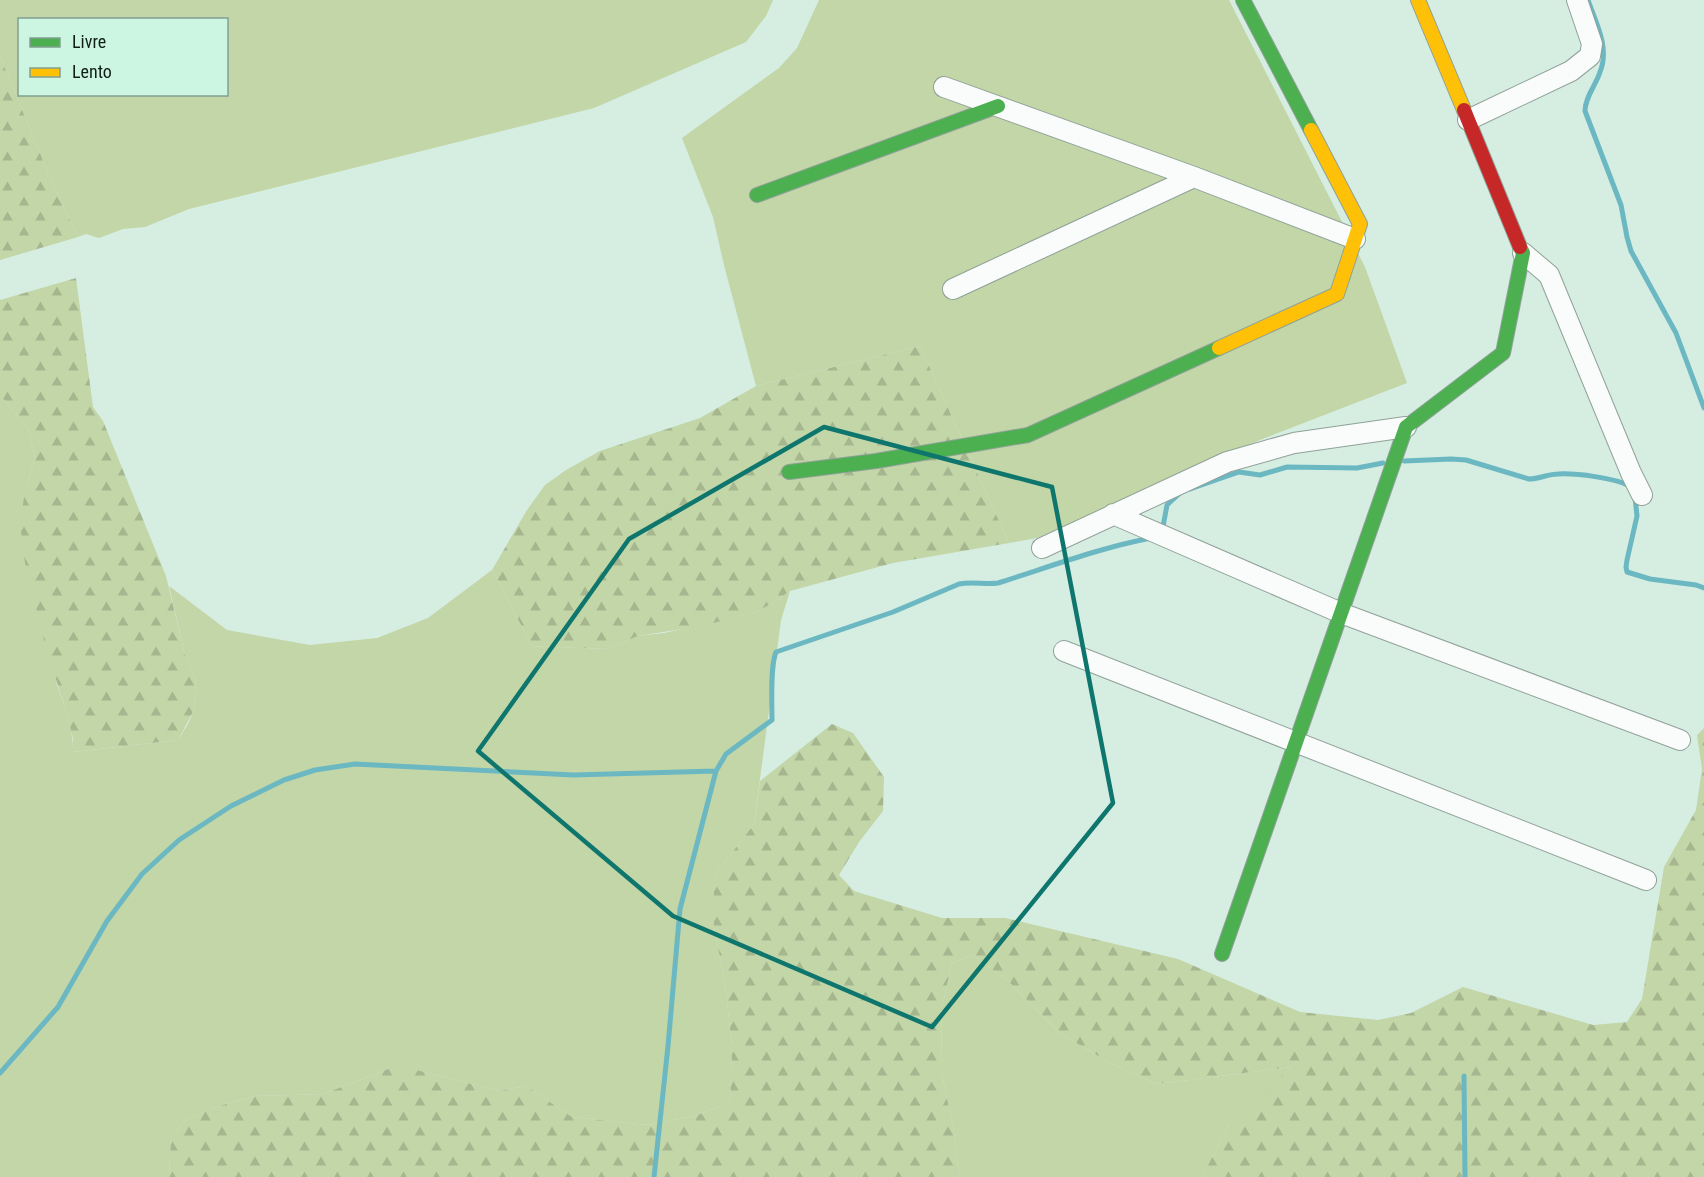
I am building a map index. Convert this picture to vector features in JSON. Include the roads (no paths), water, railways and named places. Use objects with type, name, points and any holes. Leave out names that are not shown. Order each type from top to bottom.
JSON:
[{"type":"street","points":[[789,472],[876,461],[1028,435],[1336,294],[1360,224],[1243,0]]},
{"type":"street","points":[[1418,0],[1523,254],[1549,275],[1642,495]]},
{"type":"street","points":[[1468,120],[1571,71],[1590,56],[1592,44],[1577,0]]},
{"type":"street","points":[[944,87],[1194,177],[1356,239]]},
{"type":"street","points":[[757,195],[998,106]]},
{"type":"street","points":[[953,289],[1194,177]]},
{"type":"street","points":[[1042,548],[1227,462],[1294,443],[1406,427],[1503,353],[1523,254]]},
{"type":"street","points":[[1222,954],[1406,427]]},
{"type":"street","points":[[1113,514],[1341,613],[1680,740]]},
{"type":"street","points":[[1064,651],[1646,880]]},
{"type":"waterway","points":[[1588,0],[1601,36],[1603,63],[1585,111],[1621,205],[1631,251],[1676,333],[1704,408]]},
{"type":"waterway","points":[[1404,461],[1466,460],[1529,479],[1554,474],[1575,474],[1605,478],[1630,486]]},
{"type":"waterway","points":[[1190,489],[1239,472],[1260,475],[1287,467],[1357,468],[1383,463]]},
{"type":"waterway","points":[[1162,532],[1167,505],[1179,494]]},
{"type":"waterway","points":[[1635,497],[1637,516],[1627,560],[1627,572],[1650,579],[1704,588]]},
{"type":"waterway","points":[[654,1177],[680,909],[716,771],[726,754],[772,720],[772,675],[776,652],[893,612],[959,584],[998,583],[1093,552],[1151,538]]},
{"type":"waterway","points":[[0,1073],[58,1007],[107,921],[142,874],[179,840],[231,806],[284,780],[315,770],[355,764],[573,775],[716,771]]},
{"type":"waterway","points":[[1464,1076],[1465,1177]]}]
